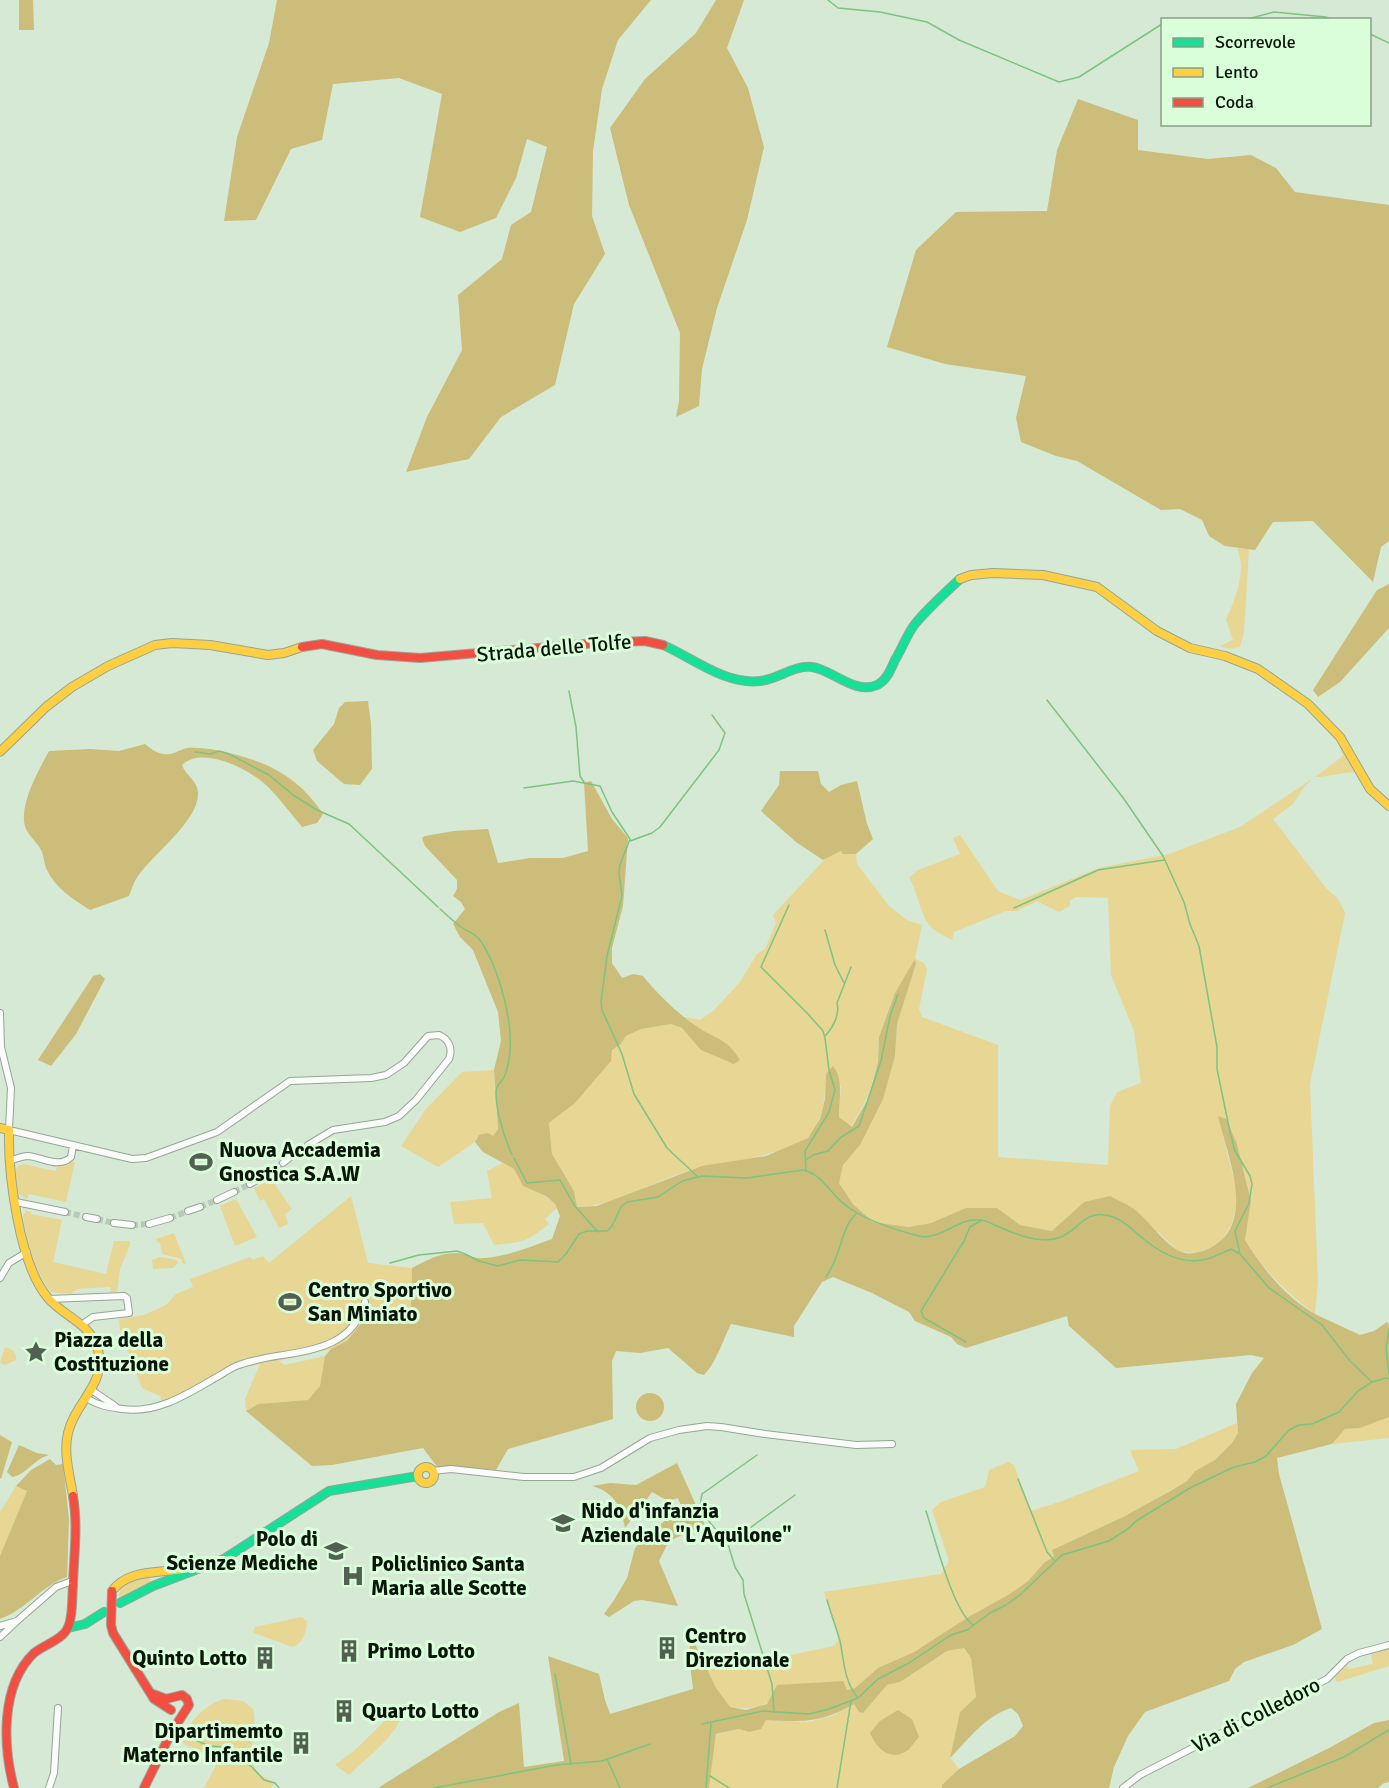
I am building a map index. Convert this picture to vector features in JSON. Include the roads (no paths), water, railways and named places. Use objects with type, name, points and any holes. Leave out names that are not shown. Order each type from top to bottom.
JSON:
[{"type":"street","name":"Strada delle Tolfe","points":[[0,752],[69,688],[156,645],[166,643],[221,646],[261,656],[275,655],[316,644],[343,650],[421,659],[489,654],[591,641],[648,641],[665,646],[724,675],[744,681],[765,682],[807,666],[818,668],[852,685],[870,687],[886,678],[914,625],[960,579],[971,575],[993,573],[1043,575],[1097,587],[1157,631],[1181,644],[1241,662],[1274,680],[1311,706],[1332,727],[1356,762],[1370,789],[1389,806]]},
{"type":"street","points":[[0,1013],[1,1047],[11,1088],[4,1142],[27,1252],[49,1299],[83,1324],[94,1339],[100,1355],[100,1372],[90,1395],[72,1420],[67,1441],[67,1466],[75,1512],[71,1617],[68,1628]]},
{"type":"street","points":[[4,1129],[129,1159],[144,1159],[217,1132],[288,1082],[382,1076],[404,1063],[428,1036],[436,1035],[445,1038],[450,1049],[449,1059],[402,1114],[389,1121],[333,1130],[308,1145]]},
{"type":"street","points":[[9,1161],[26,1156],[64,1162],[70,1158],[73,1146]]},
{"type":"street","points":[[283,1162],[293,1155]]},
{"type":"street","points":[[250,1184],[268,1173]]},
{"type":"street","points":[[217,1200],[234,1192]]},
{"type":"street","points":[[16,1202],[66,1212]]},
{"type":"street","points":[[188,1211],[200,1207]]},
{"type":"street","points":[[86,1217],[97,1219]]},
{"type":"street","points":[[149,1224],[170,1218]]},
{"type":"street","points":[[114,1223],[132,1225]]},
{"type":"street","points":[[0,1278],[11,1261],[27,1252]]},
{"type":"street","points":[[49,1299],[124,1296],[127,1298],[129,1313],[93,1317],[83,1324]]},
{"type":"street","points":[[62,1309],[70,1299]]},
{"type":"street","points":[[90,1395],[103,1406],[135,1411],[153,1409],[239,1365],[325,1346],[349,1330],[359,1318],[365,1302]]},
{"type":"street","points":[[120,1603],[161,1582],[210,1565],[230,1555],[326,1493],[336,1489],[418,1476],[420,1469],[424,1467],[429,1467],[433,1471],[451,1469],[516,1477],[574,1478],[601,1468],[650,1438],[706,1426],[856,1444],[892,1444]]},
{"type":"street","points":[[153,1694],[162,1699],[179,1695],[187,1699],[189,1708],[176,1712],[159,1704],[114,1635],[111,1626],[112,1591],[127,1576],[178,1571],[202,1564],[210,1565]]},
{"type":"street","points":[[153,1574],[162,1578],[161,1582]]},
{"type":"street","points":[[0,1637],[57,1587],[72,1581]]},
{"type":"street","points":[[14,1788],[5,1758],[1,1732],[5,1700],[17,1673],[34,1654],[68,1628],[85,1624],[104,1612],[82,1619],[71,1617]]},
{"type":"street","points":[[0,1626],[17,1621]]},
{"type":"street","name":"Via di Colledoro","points":[[1122,1788],[1160,1765],[1327,1679],[1347,1659],[1359,1653],[1389,1645]]},
{"type":"street","points":[[173,1698],[170,1704],[176,1712]]},
{"type":"street","points":[[49,1788],[54,1773],[58,1708]]},
{"type":"street","points":[[144,1788],[171,1733],[176,1712]]},
{"type":"waterway","points":[[828,0],[838,8],[880,12],[927,22],[959,40],[1059,82],[1079,77],[1161,25]]},
{"type":"waterway","points":[[1252,18],[1274,12],[1328,18]]},
{"type":"waterway","points":[[1371,34],[1389,43]]},
{"type":"waterway","points":[[569,691],[576,727],[580,776],[584,782]]},
{"type":"waterway","points":[[1047,700],[1124,799],[1163,856],[1184,902],[1199,946],[1217,1047],[1217,1069],[1230,1132],[1235,1151],[1250,1176],[1252,1184],[1249,1203],[1235,1231],[1240,1254]]},
{"type":"waterway","points":[[630,841],[652,833],[660,827],[719,750],[725,733],[712,715]]},
{"type":"waterway","points":[[195,752],[210,754],[219,751],[229,754],[269,775],[293,795],[317,810],[349,824],[438,907]]},
{"type":"waterway","points":[[524,788],[573,781],[600,786],[612,812],[630,839],[620,865],[622,896],[607,956],[602,1010],[622,1054],[634,1094],[667,1148],[697,1176]]},
{"type":"waterway","points":[[1014,908],[1098,870],[1164,860]]},
{"type":"waterway","points":[[789,905],[761,967],[823,1031],[829,1070],[835,1090],[829,1112],[805,1151],[806,1169]]},
{"type":"waterway","points":[[440,909],[480,940],[493,966],[504,998],[510,1030],[509,1059],[504,1077],[497,1088],[496,1100],[501,1124],[512,1155]]},
{"type":"waterway","points":[[825,930],[835,965],[844,983]]},
{"type":"waterway","points":[[825,1036],[835,1021],[838,1012],[837,1003],[851,967]]},
{"type":"waterway","points":[[807,1159],[828,1151],[840,1138],[859,1126],[881,1061],[890,1016],[898,994]]},
{"type":"waterway","points":[[514,1158],[527,1183],[560,1180],[574,1205],[598,1232]]},
{"type":"waterway","points":[[390,1263],[419,1255],[457,1251],[479,1261],[498,1266],[520,1260],[558,1262],[579,1234],[587,1231],[607,1231],[621,1207],[627,1202],[658,1197],[682,1181],[702,1176],[747,1178],[803,1170],[816,1176],[842,1202],[856,1212],[882,1225],[919,1236],[935,1235],[964,1222],[980,1220],[1027,1237],[1051,1240],[1070,1232],[1091,1216],[1105,1215],[1120,1220],[1153,1246],[1176,1258],[1193,1261],[1206,1259],[1231,1249],[1240,1254],[1269,1288],[1322,1325],[1350,1361],[1372,1382],[1389,1379]]},
{"type":"waterway","points":[[826,1277],[835,1261],[847,1227],[856,1214]]},
{"type":"waterway","points":[[966,1342],[924,1318],[921,1311],[964,1241],[970,1227],[982,1220]]},
{"type":"waterway","points":[[1389,1328],[1386,1348],[1389,1374]]},
{"type":"waterway","points":[[702,1724],[763,1711],[809,1714],[858,1698],[878,1679],[909,1663],[951,1635],[967,1630],[990,1613],[1006,1605],[1062,1555],[1109,1541],[1136,1521],[1190,1488],[1234,1467],[1255,1462],[1266,1456],[1289,1430],[1299,1425],[1312,1424],[1339,1412],[1358,1391],[1372,1382]]},
{"type":"waterway","points":[[757,1455],[702,1494],[700,1506],[702,1513],[728,1544],[735,1567],[743,1580],[744,1594],[772,1684],[774,1712]]},
{"type":"waterway","points":[[1018,1479],[1047,1552],[1054,1560]]},
{"type":"waterway","points":[[728,1544],[795,1495]]},
{"type":"waterway","points":[[926,1511],[951,1589],[965,1617],[973,1625]]},
{"type":"waterway","points":[[827,1600],[840,1641],[847,1678],[858,1698]]},
{"type":"waterway","points":[[555,1674],[571,1764]]},
{"type":"waterway","points":[[837,1788],[851,1701]]},
{"type":"waterway","points":[[706,1788],[711,1723]]},
{"type":"waterway","points":[[1267,1788],[1344,1757],[1389,1730]]},
{"type":"waterway","points":[[186,1736],[209,1746],[224,1747],[252,1767],[264,1780],[275,1783],[279,1788]]},
{"type":"waterway","points":[[434,1788],[556,1765],[602,1761],[650,1744]]},
{"type":"waterway","points":[[607,1759],[620,1788]]},
{"type":"waterway","points":[[710,1776],[729,1788]]},
{"type":"tunnel","points":[[293,1155],[308,1145]]},
{"type":"tunnel","points":[[269,1173],[283,1163]]},
{"type":"tunnel","points":[[234,1192],[250,1184]]},
{"type":"tunnel","points":[[200,1207],[217,1200]]},
{"type":"tunnel","points":[[170,1218],[188,1211]]},
{"type":"tunnel","points":[[65,1212],[86,1217]]},
{"type":"tunnel","points":[[97,1219],[114,1223]]},
{"type":"tunnel","points":[[132,1225],[149,1224]]},
{"type":"place","name":"Nuova Accademia Gnostica S.A.W","points":[[201,1162]]},
{"type":"place","name":"Centro Sportivo San Miniato","points":[[290,1302]]},
{"type":"place","name":"Piazza della Costituzione","points":[[36,1352]]},
{"type":"place","name":"Nido d'infanzia Aziendale \"L'Aquilone\"","points":[[563,1523]]},
{"type":"place","name":"Polo di Scienze Mediche","points":[[336,1551]]},
{"type":"place","name":"Policlinico Santa Maria alle Scotte","points":[[353,1576]]},
{"type":"place","name":"Centro Direzionale","points":[[667,1648]]},
{"type":"place","name":"Primo Lotto","points":[[349,1651]]},
{"type":"place","name":"Quinto Lotto","points":[[265,1658]]},
{"type":"place","name":"Quarto Lotto","points":[[344,1711]]},
{"type":"place","name":"Dipartimemto Materno Infantile","points":[[301,1743]]}]
